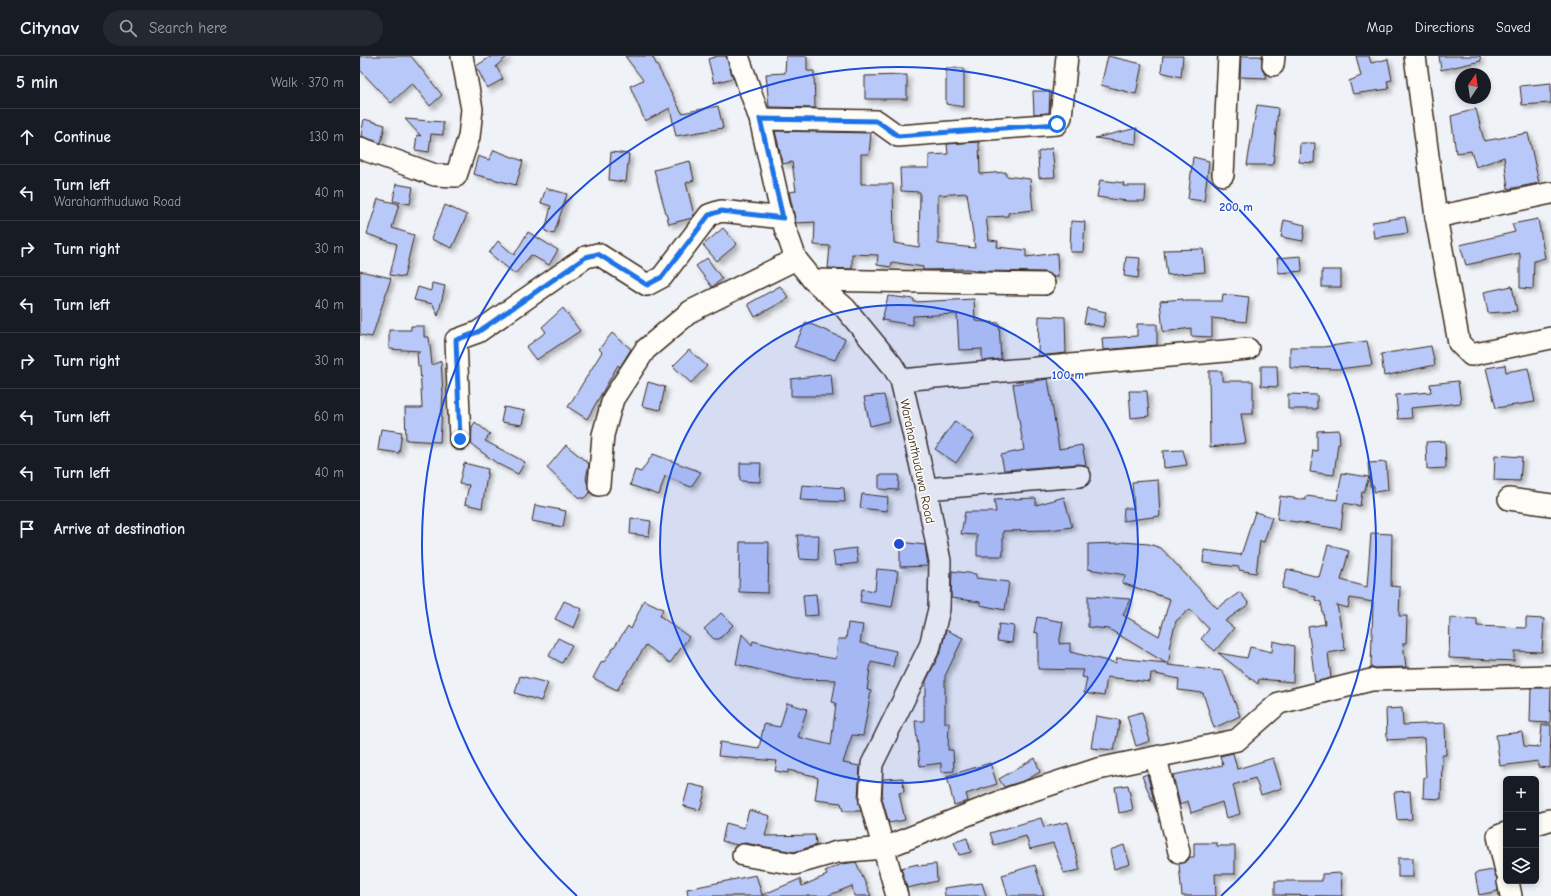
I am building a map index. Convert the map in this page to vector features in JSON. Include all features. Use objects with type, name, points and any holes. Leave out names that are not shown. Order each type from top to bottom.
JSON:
[{"type":"street","points":[[360,148],[435,175],[456,176],[469,136],[472,109],[462,56]]},
{"type":"street","name":"Warahanthuduwa Road","points":[[738,56],[760,119],[783,218],[796,259],[814,280],[845,308],[892,365],[901,380],[926,489],[940,561],[939,609],[930,646],[872,764],[870,800],[897,896]]},
{"type":"street","points":[[760,119],[877,121],[898,136],[1057,124],[1061,117],[1066,56]]},
{"type":"street","points":[[1223,175],[1229,56]]},
{"type":"street","points":[[1415,56],[1436,217],[1459,343],[1471,355],[1551,338]]},
{"type":"street","points":[[1436,217],[1551,193]]},
{"type":"street","points":[[460,439],[456,340],[478,332],[586,257],[598,254],[647,285],[662,277],[709,215],[721,211],[783,218]]},
{"type":"street","points":[[599,484],[603,435],[613,399],[645,350],[691,311],[796,259]]},
{"type":"street","points":[[814,280],[1044,284]]},
{"type":"street","points":[[901,380],[1248,349]]},
{"type":"street","points":[[926,489],[1080,476]]},
{"type":"street","points":[[1509,499],[1551,505]]},
{"type":"street","points":[[743,855],[795,864],[837,852],[884,848],[1012,797],[1098,769],[1237,740],[1279,703],[1371,680],[1551,676]]},
{"type":"street","points":[[1156,758],[1179,852]]},
{"type":"street","points":[[1503,834],[1498,836],[1503,858]]},
{"type":"street","points":[[1509,884],[1512,896]]},
{"type":"building","points":[[360,56],[411,56],[442,95],[430,106],[412,83],[391,103],[360,70]]},
{"type":"building","points":[[492,56],[508,56],[496,66],[503,79],[487,88],[476,66]]},
{"type":"building","points":[[625,56],[652,56],[682,113],[718,106],[723,128],[676,136],[670,108],[645,121],[630,86],[643,80]]},
{"type":"building","points":[[718,56],[726,56],[733,78],[714,83],[708,59]]},
{"type":"building","points":[[786,56],[807,56],[807,71],[814,71],[815,108],[769,107],[766,74],[785,73]]},
{"type":"building","points":[[1108,56],[1142,64],[1136,94],[1101,85]]},
{"type":"building","points":[[1163,56],[1183,56],[1181,77],[1161,72]]},
{"type":"building","points":[[1241,56],[1262,56],[1262,69],[1267,78],[1240,77]]},
{"type":"building","points":[[1356,56],[1369,56],[1371,63],[1388,59],[1392,80],[1387,81],[1389,89],[1353,94],[1349,81],[1361,76]]},
{"type":"building","points":[[1439,56],[1480,56],[1481,61],[1441,70]]},
{"type":"building","points":[[946,68],[964,68],[964,107],[946,104]]},
{"type":"building","points":[[907,75],[907,99],[865,99],[865,76]]},
{"type":"building","points":[[1551,83],[1551,103],[1522,105],[1520,86]]},
{"type":"building","points":[[1033,91],[1050,91],[1049,113],[1034,114]]},
{"type":"building","points":[[1257,105],[1278,108],[1273,165],[1247,165]]},
{"type":"building","points":[[1476,109],[1484,141],[1528,133],[1539,183],[1508,189],[1504,157],[1476,167],[1471,151],[1456,153],[1451,116]]},
{"type":"building","points":[[364,119],[385,125],[381,143],[361,136]]},
{"type":"building","points":[[405,119],[443,122],[443,135],[431,134],[429,152],[415,150],[417,135],[421,136]]},
{"type":"building","points":[[1137,128],[1136,144],[1095,138]]},
{"type":"building","points":[[775,131],[871,133],[869,154],[861,154],[861,184],[893,184],[894,243],[919,247],[920,192],[901,191],[900,168],[929,168],[929,155],[948,154],[947,144],[979,142],[980,174],[1006,172],[1006,176],[1030,179],[1033,210],[1008,213],[1008,216],[986,217],[989,240],[998,241],[997,247],[1026,250],[1026,257],[1057,253],[1058,277],[1054,277],[1044,272],[982,271],[968,269],[923,270],[923,267],[892,262],[891,267],[877,265],[878,255],[852,254],[852,269],[828,268],[830,246],[814,245],[815,222],[796,223],[789,192],[796,191],[792,162],[783,164]],"holes":[[[967,193],[975,248],[938,244],[938,195]]]},
{"type":"building","points":[[1300,143],[1315,143],[1314,163],[1299,162]]},
{"type":"building","points":[[1052,148],[1055,177],[1039,178],[1038,152]]},
{"type":"building","points":[[494,150],[523,161],[516,185],[473,174],[478,156],[489,160]]},
{"type":"building","points":[[611,152],[629,154],[626,182],[609,180]]},
{"type":"building","points":[[1193,157],[1209,161],[1204,201],[1188,199]]},
{"type":"building","points":[[690,161],[694,180],[686,183],[694,215],[692,218],[669,224],[654,170]]},
{"type":"building","points":[[1100,180],[1124,183],[1123,186],[1146,186],[1145,201],[1127,201],[1097,197]]},
{"type":"building","points":[[396,184],[413,187],[410,204],[393,201]]},
{"type":"building","points":[[546,188],[567,194],[554,234],[545,231],[551,206],[541,203]]},
{"type":"building","points":[[378,199],[399,204],[392,228],[414,235],[404,277],[390,275],[397,244],[367,234]]},
{"type":"building","points":[[445,205],[467,215],[452,248],[431,239]]},
{"type":"building","points":[[1405,217],[1408,233],[1374,238],[1372,222]]},
{"type":"building","points":[[1538,219],[1545,258],[1534,261],[1533,289],[1520,288],[1520,253],[1466,265],[1460,245],[1515,232],[1512,224]]},
{"type":"building","points":[[1284,220],[1305,225],[1303,241],[1281,237]]},
{"type":"building","points":[[1071,221],[1085,222],[1083,252],[1070,252]]},
{"type":"building","points":[[723,228],[737,244],[717,261],[703,245]]},
{"type":"building","points":[[528,232],[558,250],[549,265],[531,255],[515,274],[489,253],[498,241],[514,255]]},
{"type":"building","points":[[1203,249],[1205,272],[1167,275],[1164,250]]},
{"type":"building","points":[[1301,256],[1302,271],[1279,273],[1277,258]]},
{"type":"building","points":[[1126,257],[1140,258],[1138,278],[1124,276]]},
{"type":"building","points":[[707,258],[722,279],[712,287],[696,266]]},
{"type":"building","points":[[1322,270],[1341,270],[1341,287],[1322,287]]},
{"type":"building","points":[[360,271],[391,278],[372,337],[360,335]]},
{"type":"building","points":[[432,283],[445,286],[438,316],[433,304],[414,300],[418,287],[431,291]]},
{"type":"building","points":[[780,286],[789,298],[755,317],[748,304]]},
{"type":"building","points":[[1512,286],[1517,311],[1488,313],[1484,292]]},
{"type":"building","points":[[1223,294],[1249,297],[1246,322],[1212,318],[1212,337],[1191,336],[1191,328],[1163,332],[1160,301],[1183,299],[1183,301],[1222,301]]},
{"type":"building","points":[[888,296],[914,299],[914,302],[974,299],[975,321],[999,323],[1001,359],[982,361],[982,349],[959,350],[957,314],[913,316],[913,325],[882,320]]},
{"type":"building","points":[[563,308],[580,331],[536,360],[526,347],[546,332],[542,327]]},
{"type":"building","points":[[1087,308],[1106,312],[1103,327],[1084,323]]},
{"type":"building","points":[[1039,316],[1065,317],[1066,353],[1038,356]]},
{"type":"building","points":[[806,322],[845,339],[835,360],[794,347]]},
{"type":"building","points":[[1137,324],[1157,324],[1157,345],[1103,350],[1102,338],[1137,336]]},
{"type":"building","points":[[411,326],[424,326],[424,337],[429,337],[432,365],[441,361],[443,393],[440,442],[406,440],[405,408],[422,408],[420,366],[418,366],[417,353],[419,353],[419,351],[389,349],[389,330],[411,330]]},
{"type":"building","points":[[612,333],[631,349],[620,367],[618,365],[587,419],[568,407],[602,352],[599,349]]},
{"type":"building","points":[[1367,341],[1372,365],[1338,369],[1290,368],[1290,347],[1323,347]]},
{"type":"building","points":[[1431,346],[1435,365],[1384,376],[1381,354]]},
{"type":"building","points":[[689,350],[707,366],[691,383],[673,366]]},
{"type":"building","points":[[1505,365],[1506,372],[1528,368],[1535,402],[1496,408],[1486,368]]},
{"type":"building","points":[[1261,366],[1277,366],[1278,387],[1261,386]]},
{"type":"building","points":[[1209,371],[1222,371],[1222,381],[1253,381],[1253,414],[1241,414],[1246,443],[1210,447]]},
{"type":"building","points":[[831,374],[833,396],[791,396],[791,379]]},
{"type":"building","points":[[1048,379],[1059,449],[1082,445],[1086,465],[1079,464],[1004,470],[1001,455],[1024,450],[1013,384]]},
{"type":"building","points":[[1458,381],[1461,403],[1411,408],[1412,418],[1398,419],[1396,395],[1431,392],[1430,384]]},
{"type":"building","points":[[648,382],[665,387],[660,410],[642,406]]},
{"type":"building","points":[[1129,391],[1147,391],[1149,416],[1131,418]]},
{"type":"building","points":[[1288,394],[1317,395],[1317,409],[1288,409]]},
{"type":"building","points":[[884,395],[890,421],[870,426],[864,397]]},
{"type":"building","points":[[504,407],[525,411],[522,425],[501,422]]},
{"type":"building","points":[[955,421],[974,436],[956,463],[935,449]]},
{"type":"building","points":[[475,422],[490,434],[485,441],[525,462],[518,474],[498,464],[471,444],[472,427]]},
{"type":"building","points":[[381,429],[402,432],[399,453],[378,450]]},
{"type":"building","points":[[1339,430],[1340,444],[1338,444],[1334,475],[1310,472],[1313,450],[1317,451],[1317,431]]},
{"type":"building","points":[[1445,441],[1446,468],[1427,469],[1426,442]]},
{"type":"building","points":[[566,445],[589,464],[586,479],[590,492],[584,498],[579,498],[547,468]]},
{"type":"building","points":[[1183,450],[1187,465],[1164,468],[1163,451]]},
{"type":"building","points":[[653,454],[701,472],[691,487],[665,476],[659,495],[630,485],[635,470],[641,472]]},
{"type":"building","points":[[1495,455],[1522,457],[1520,481],[1494,480]]},
{"type":"building","points":[[1386,462],[1388,490],[1374,492],[1374,486],[1370,486],[1368,463]]},
{"type":"building","points":[[464,463],[488,469],[482,508],[465,504],[469,485],[459,484]]},
{"type":"building","points":[[740,463],[761,463],[760,482],[740,481]]},
{"type":"building","points":[[1342,473],[1369,477],[1364,492],[1362,492],[1360,506],[1344,503],[1341,529],[1277,519],[1280,496],[1306,500],[1306,496],[1337,500]]},
{"type":"building","points":[[879,475],[899,475],[898,490],[879,489]]},
{"type":"building","points":[[1158,480],[1160,516],[1123,521],[1124,508],[1134,508],[1132,482]]},
{"type":"building","points":[[802,485],[844,488],[845,502],[800,500]]},
{"type":"building","points":[[862,494],[888,497],[887,511],[860,508]]},
{"type":"building","points":[[1064,497],[1072,527],[1049,530],[1003,531],[1003,556],[977,556],[977,535],[961,534],[965,512],[996,512],[994,500],[1036,498],[1036,505]]},
{"type":"building","points":[[535,505],[566,511],[563,527],[532,521]]},
{"type":"building","points":[[1255,512],[1272,517],[1264,542],[1260,541],[1256,573],[1239,570],[1239,567],[1203,563],[1204,550],[1241,555]]},
{"type":"building","points":[[631,518],[651,521],[649,536],[630,534]]},
{"type":"building","points":[[1371,533],[1392,534],[1391,586],[1400,587],[1399,616],[1407,616],[1406,643],[1403,643],[1406,667],[1371,668],[1373,602],[1350,598],[1348,608],[1337,605],[1345,650],[1328,653],[1331,678],[1315,682],[1308,627],[1325,624],[1321,602],[1315,600],[1316,597],[1282,588],[1287,569],[1319,577],[1328,545],[1349,551],[1341,580],[1367,587]]},
{"type":"building","points":[[797,535],[819,535],[818,560],[800,559]]},
{"type":"building","points":[[740,542],[769,542],[768,593],[739,592]]},
{"type":"building","points":[[900,542],[925,545],[928,566],[900,567]]},
{"type":"building","points":[[1122,542],[1149,544],[1161,548],[1217,608],[1240,592],[1249,604],[1225,621],[1234,628],[1215,651],[1201,639],[1209,629],[1190,609],[1176,621],[1169,648],[1171,649],[1168,665],[1223,671],[1240,716],[1214,728],[1203,693],[1178,690],[1179,679],[1151,673],[1150,682],[1107,677],[1104,696],[1084,693],[1087,678],[1082,677],[1084,670],[1038,669],[1038,633],[1034,632],[1037,617],[1063,622],[1059,644],[1070,643],[1070,652],[1116,663],[1117,658],[1166,663],[1109,629],[1088,627],[1088,596],[1130,599],[1123,615],[1159,636],[1170,599],[1122,583],[1126,575],[1088,569],[1088,544]]},
{"type":"building","points":[[856,548],[858,563],[835,566],[833,551]]},
{"type":"building","points":[[877,569],[898,571],[892,607],[860,602],[862,589],[875,591]]},
{"type":"building","points":[[952,571],[976,574],[976,578],[1009,582],[1005,610],[980,605],[980,602],[951,598]]},
{"type":"building","points":[[816,594],[818,615],[805,616],[803,595]]},
{"type":"building","points":[[644,600],[663,609],[660,616],[689,637],[670,663],[646,645],[617,690],[593,678],[602,661],[604,662],[628,626],[631,629]]},
{"type":"building","points":[[564,601],[582,609],[574,628],[555,619]]},
{"type":"building","points":[[721,613],[733,625],[719,639],[714,639],[704,629]]},
{"type":"building","points":[[1450,618],[1477,619],[1477,626],[1526,628],[1526,618],[1544,619],[1542,652],[1514,651],[1514,661],[1449,658]]},
{"type":"building","points":[[848,623],[863,625],[860,643],[896,651],[893,667],[871,662],[867,690],[871,691],[863,736],[852,735],[843,763],[860,766],[858,799],[861,811],[843,811],[841,803],[815,800],[818,778],[788,770],[788,773],[775,771],[777,761],[718,756],[720,742],[759,748],[764,724],[780,727],[787,703],[807,709],[798,737],[831,745],[836,703],[832,702],[836,680],[796,679],[736,664],[742,634],[752,645],[753,641],[796,652],[836,659],[838,639],[846,639]]},
{"type":"building","points":[[999,624],[1014,626],[1012,643],[997,641]]},
{"type":"building","points":[[946,630],[963,638],[945,676],[945,723],[949,723],[948,750],[953,750],[954,771],[941,772],[941,763],[920,766],[915,721],[924,721],[924,695],[926,695],[926,681],[941,651]]},
{"type":"building","points":[[558,638],[572,645],[562,663],[549,656]]},
{"type":"building","points":[[1273,641],[1294,646],[1293,682],[1259,679],[1258,684],[1218,653],[1247,658],[1250,647],[1272,652]]},
{"type":"building","points":[[520,676],[548,683],[541,701],[515,693]]},
{"type":"building","points":[[1531,688],[1551,688],[1550,723],[1530,722]]},
{"type":"building","points":[[1402,708],[1403,725],[1445,723],[1446,755],[1442,755],[1441,799],[1423,798],[1424,777],[1426,777],[1424,738],[1387,740],[1386,709]]},
{"type":"building","points":[[1142,712],[1150,741],[1136,746],[1127,716]]},
{"type":"building","points":[[1096,716],[1120,720],[1114,750],[1091,748]]},
{"type":"building","points":[[1542,725],[1551,725],[1550,768],[1538,767],[1538,761],[1500,766],[1496,735],[1522,732],[1524,746],[1540,747]]},
{"type":"building","points":[[1233,753],[1237,769],[1273,758],[1282,788],[1261,795],[1255,778],[1233,785],[1240,814],[1226,818],[1222,802],[1191,813],[1188,801],[1180,805],[1173,775],[1223,765],[1220,756]]},
{"type":"building","points":[[1035,758],[1040,772],[1026,780],[1004,787],[999,779]]},
{"type":"building","points":[[990,763],[997,784],[966,794],[968,801],[954,805],[947,776]]},
{"type":"building","points":[[1147,774],[1157,812],[1142,776]]},
{"type":"building","points":[[903,778],[904,792],[899,793],[905,820],[889,823],[882,799],[883,779]]},
{"type":"building","points":[[689,784],[706,788],[700,810],[683,806]]},
{"type":"building","points":[[1128,785],[1133,810],[1119,813],[1115,787]]},
{"type":"building","points":[[1410,791],[1412,819],[1397,820],[1394,792]]},
{"type":"building","points":[[749,810],[770,816],[765,836],[815,835],[816,845],[794,852],[745,843],[737,845],[722,841],[726,823],[744,828]]},
{"type":"building","points":[[1041,818],[1044,827],[1068,822],[1080,870],[1064,873],[1053,843],[1030,849],[1026,836],[994,845],[990,833]]},
{"type":"building","points":[[967,838],[971,852],[959,855],[954,842]]},
{"type":"building","points":[[1194,843],[1217,843],[1217,846],[1235,846],[1235,874],[1215,874],[1216,896],[1182,896],[1179,864],[1187,861],[1190,857],[1194,857]]},
{"type":"building","points":[[1124,845],[1130,864],[1114,869],[1110,850]]},
{"type":"building","points":[[1398,858],[1413,858],[1413,877],[1398,877]]},
{"type":"building","points":[[856,862],[871,896],[854,896],[852,886],[827,896],[688,896],[687,889],[756,875],[762,895],[800,879],[802,886],[827,875],[825,871],[842,864]]},
{"type":"building","points":[[918,864],[918,866],[936,864],[937,881],[907,888],[901,868]]},
{"type":"building","points":[[1035,865],[1044,896],[1008,896],[1002,875]]},
{"type":"building","points":[[1493,870],[1497,878],[1498,891],[1479,895],[1475,873]]},
{"type":"building","points":[[1341,873],[1342,896],[1275,895],[1275,881],[1322,881],[1322,874]]},
{"type":"building","points":[[982,883],[986,896],[945,896],[944,888]]},
{"type":"route","points":[[460,439],[456,340],[478,332],[586,257],[598,254],[647,285],[662,277],[709,215],[721,211],[783,218],[766,151],[760,119],[877,121],[898,136],[1057,124]]}]
